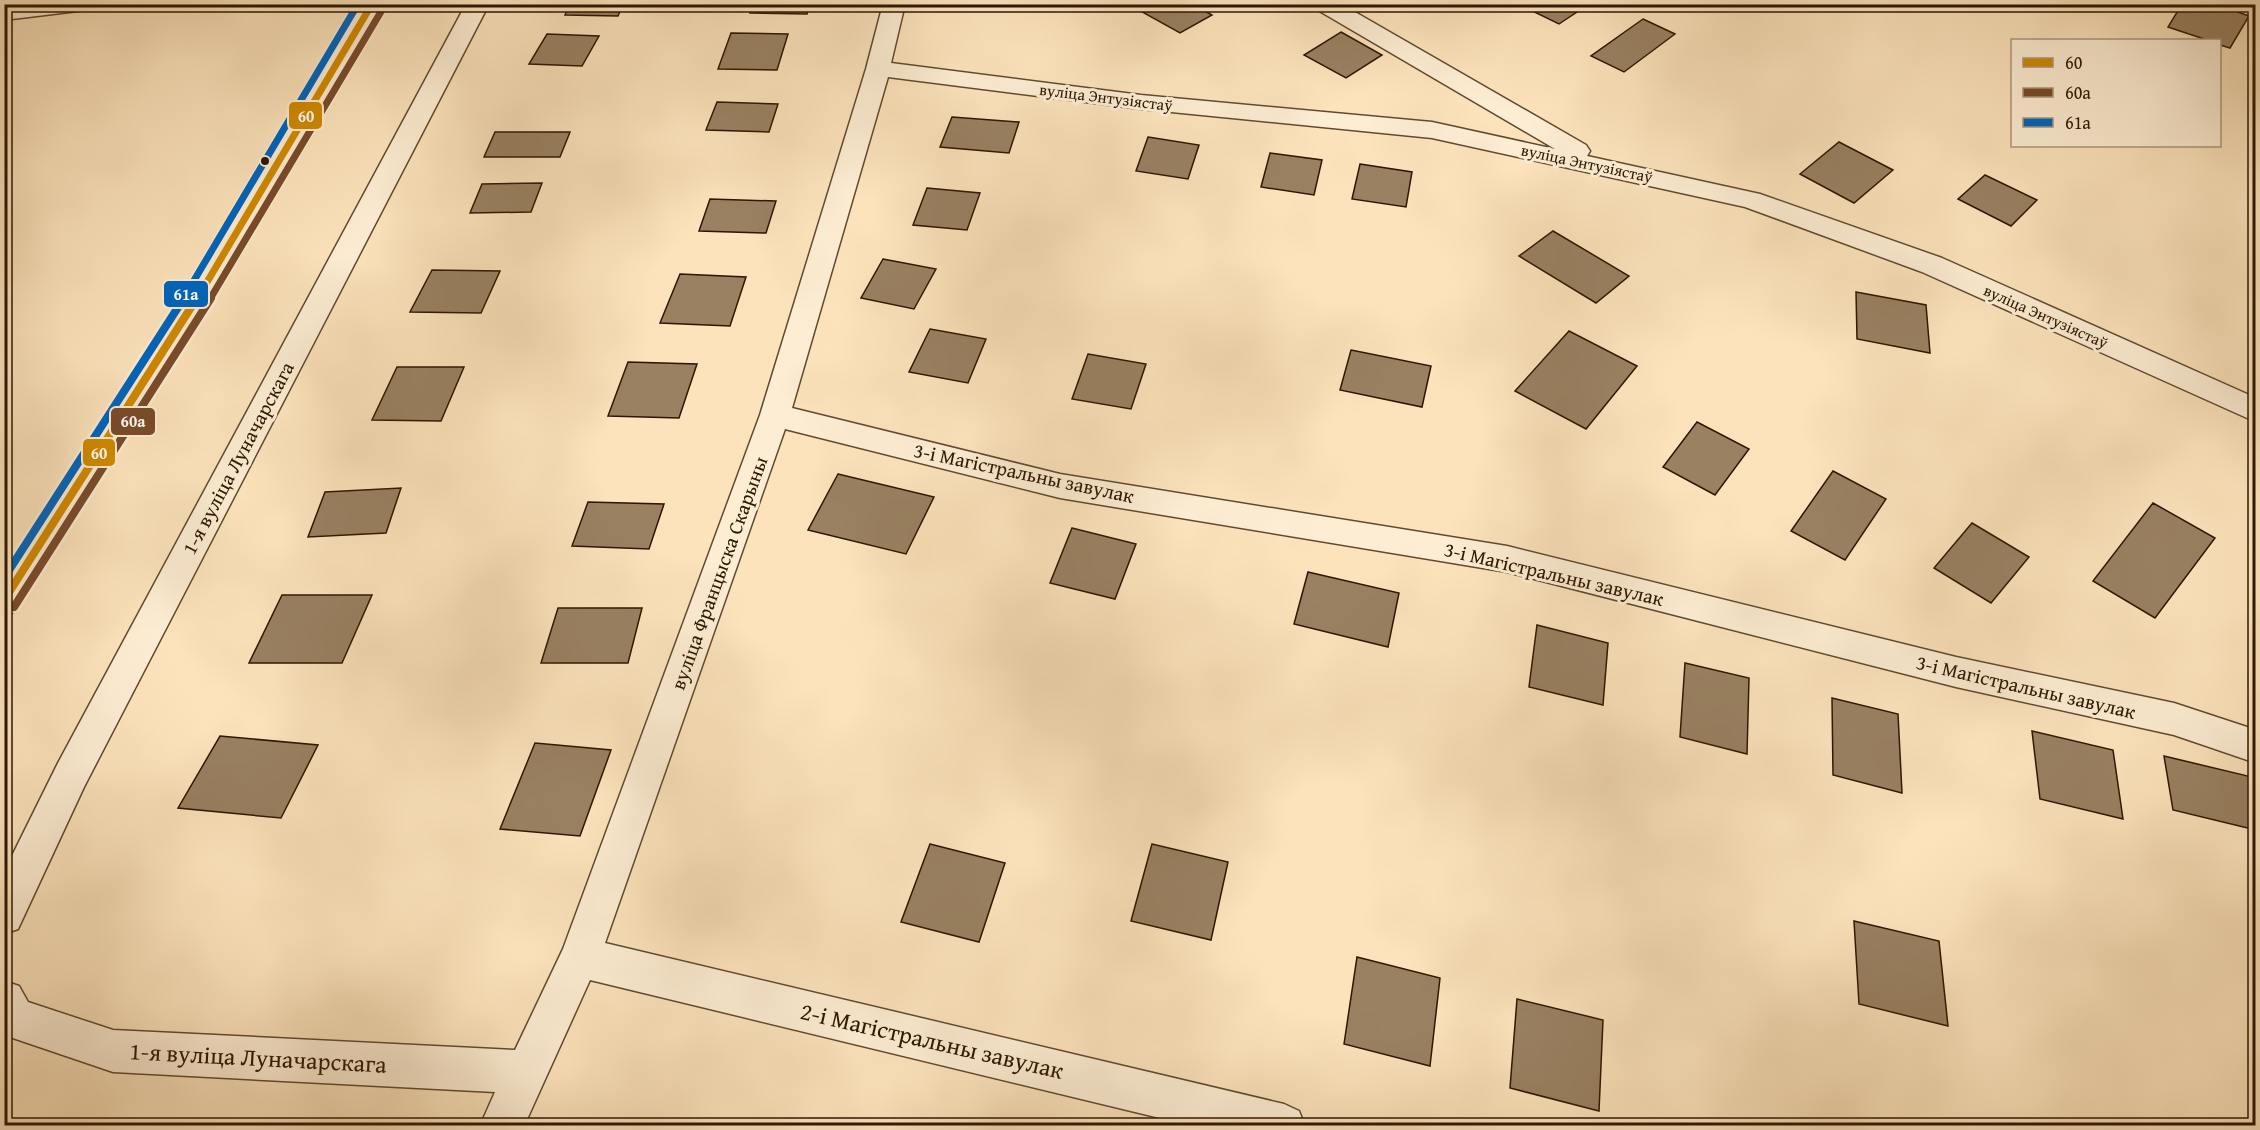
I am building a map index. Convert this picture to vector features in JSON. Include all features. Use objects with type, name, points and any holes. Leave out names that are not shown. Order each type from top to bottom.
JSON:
[{"type":"street","points":[[4,13],[78,4]]},
{"type":"street","points":[[4,601],[183,322],[372,4]]},
{"type":"street","name":"1-я вуліца Луначарскага","points":[[4,915],[71,775],[478,4]]},
{"type":"street","name":"вуліца Францыска Скарыны","points":[[501,1125],[580,957],[775,416],[878,69],[894,4]]},
{"type":"street","points":[[1324,4],[1605,167]]},
{"type":"street","name":"вуліца Энтузіястаў","points":[[878,69],[1141,102],[1432,130],[1751,200],[1932,265],[2256,411]]},
{"type":"street","name":"3-і Магістральны завулак","points":[[775,416],[1060,486],[1507,559],[1956,672],[2174,719],[2256,747]]},
{"type":"street","name":"2-і Магістральны завулак","points":[[580,957],[1284,1125]]},
{"type":"street","name":"1-я вуліца Луначарскага","points":[[4,1001],[14,1018],[113,1050],[526,1072]]},
{"type":"building","points":[[570,4],[623,4],[618,16],[565,15]]},
{"type":"building","points":[[753,4],[810,4],[807,14],[750,13]]},
{"type":"building","points":[[1141,4],[1192,4],[1212,15],[1180,33],[1135,8]]},
{"type":"building","points":[[1527,4],[1583,4],[1586,6],[1559,24],[1524,7]]},
{"type":"building","points":[[2182,4],[2215,4],[2249,16],[2230,48],[2221,45],[2221,39],[2204,39],[2168,27]]},
{"type":"building","points":[[1643,19],[1675,34],[1624,72],[1591,56]]},
{"type":"building","points":[[1341,32],[1382,55],[1346,78],[1304,55]]},
{"type":"building","points":[[731,33],[788,34],[777,70],[718,69]]},
{"type":"building","points":[[547,34],[599,36],[582,66],[529,64]]},
{"type":"building","points":[[717,102],[778,104],[769,132],[706,130]]},
{"type":"building","points":[[952,117],[1019,122],[1009,153],[940,147]]},
{"type":"building","points":[[495,132],[570,132],[560,157],[484,157]]},
{"type":"building","points":[[1148,137],[1199,145],[1188,179],[1136,171]]},
{"type":"building","points":[[1839,142],[1893,170],[1854,203],[1800,174]]},
{"type":"building","points":[[1270,153],[1322,160],[1314,195],[1261,187]]},
{"type":"building","points":[[1360,164],[1412,172],[1406,207],[1352,199]]},
{"type":"building","points":[[1985,175],[2037,200],[2011,226],[1958,199]]},
{"type":"building","points":[[542,183],[531,212],[470,213],[482,184]]},
{"type":"building","points":[[927,188],[980,193],[967,230],[913,225]]},
{"type":"building","points":[[710,199],[776,201],[766,233],[699,231]]},
{"type":"building","points":[[1553,231],[1629,276],[1596,303],[1519,256]]},
{"type":"building","points":[[883,259],[936,269],[914,309],[861,298]]},
{"type":"building","points":[[432,270],[500,271],[481,313],[410,312]]},
{"type":"building","points":[[680,274],[746,277],[730,326],[660,323]]},
{"type":"building","points":[[1856,292],[1926,305],[1930,353],[1857,339]]},
{"type":"building","points":[[930,329],[986,339],[968,383],[909,372]]},
{"type":"building","points":[[1569,331],[1637,366],[1586,429],[1515,391]]},
{"type":"building","points":[[1351,350],[1431,366],[1422,407],[1340,390]]},
{"type":"building","points":[[1088,354],[1146,364],[1131,409],[1072,399]]},
{"type":"building","points":[[628,362],[697,364],[679,418],[608,416]]},
{"type":"building","points":[[397,367],[464,367],[441,421],[372,420]]},
{"type":"building","points":[[1697,422],[1749,449],[1715,495],[1663,467]]},
{"type":"building","points":[[1833,471],[1886,499],[1845,560],[1791,531]]},
{"type":"building","points":[[838,474],[934,497],[906,554],[808,530]]},
{"type":"building","points":[[401,488],[386,533],[308,537],[325,492]]},
{"type":"building","points":[[588,502],[664,504],[649,549],[572,546]]},
{"type":"building","points":[[2153,503],[2215,538],[2155,618],[2093,581]]},
{"type":"building","points":[[1972,523],[2029,557],[1991,603],[1934,568]]},
{"type":"building","points":[[1072,528],[1136,544],[1115,599],[1050,583]]},
{"type":"building","points":[[1308,572],[1399,593],[1388,647],[1294,624]]},
{"type":"building","points":[[282,595],[372,595],[342,663],[249,663]]},
{"type":"building","points":[[558,608],[642,608],[628,663],[541,663]]},
{"type":"building","points":[[1537,625],[1608,643],[1603,705],[1529,687]]},
{"type":"building","points":[[1685,663],[1749,678],[1747,754],[1680,737]]},
{"type":"building","points":[[1832,698],[1898,714],[1902,793],[1833,775]]},
{"type":"building","points":[[2032,731],[2113,750],[2123,819],[2040,799]]},
{"type":"building","points":[[220,736],[318,745],[281,818],[178,808]]},
{"type":"building","points":[[535,743],[611,750],[580,836],[500,829]]},
{"type":"building","points":[[2164,756],[2256,778],[2256,830],[2173,810]]},
{"type":"building","points":[[930,844],[1005,863],[979,942],[901,922]]},
{"type":"building","points":[[1152,844],[1228,862],[1211,940],[1131,921]]},
{"type":"building","points":[[1854,921],[1939,941],[1948,1026],[1859,1004]]},
{"type":"building","points":[[1357,957],[1440,978],[1430,1066],[1344,1044]]},
{"type":"building","points":[[1517,999],[1603,1020],[1599,1111],[1510,1088]]},
{"type":"transit line","name":"61а","points":[[4,578],[173,316],[358,4]]},
{"type":"transit line","name":"60","points":[[4,600],[183,322],[372,4]]},
{"type":"transit line","name":"60а","points":[[14,607],[193,328],[382,10]]}]
